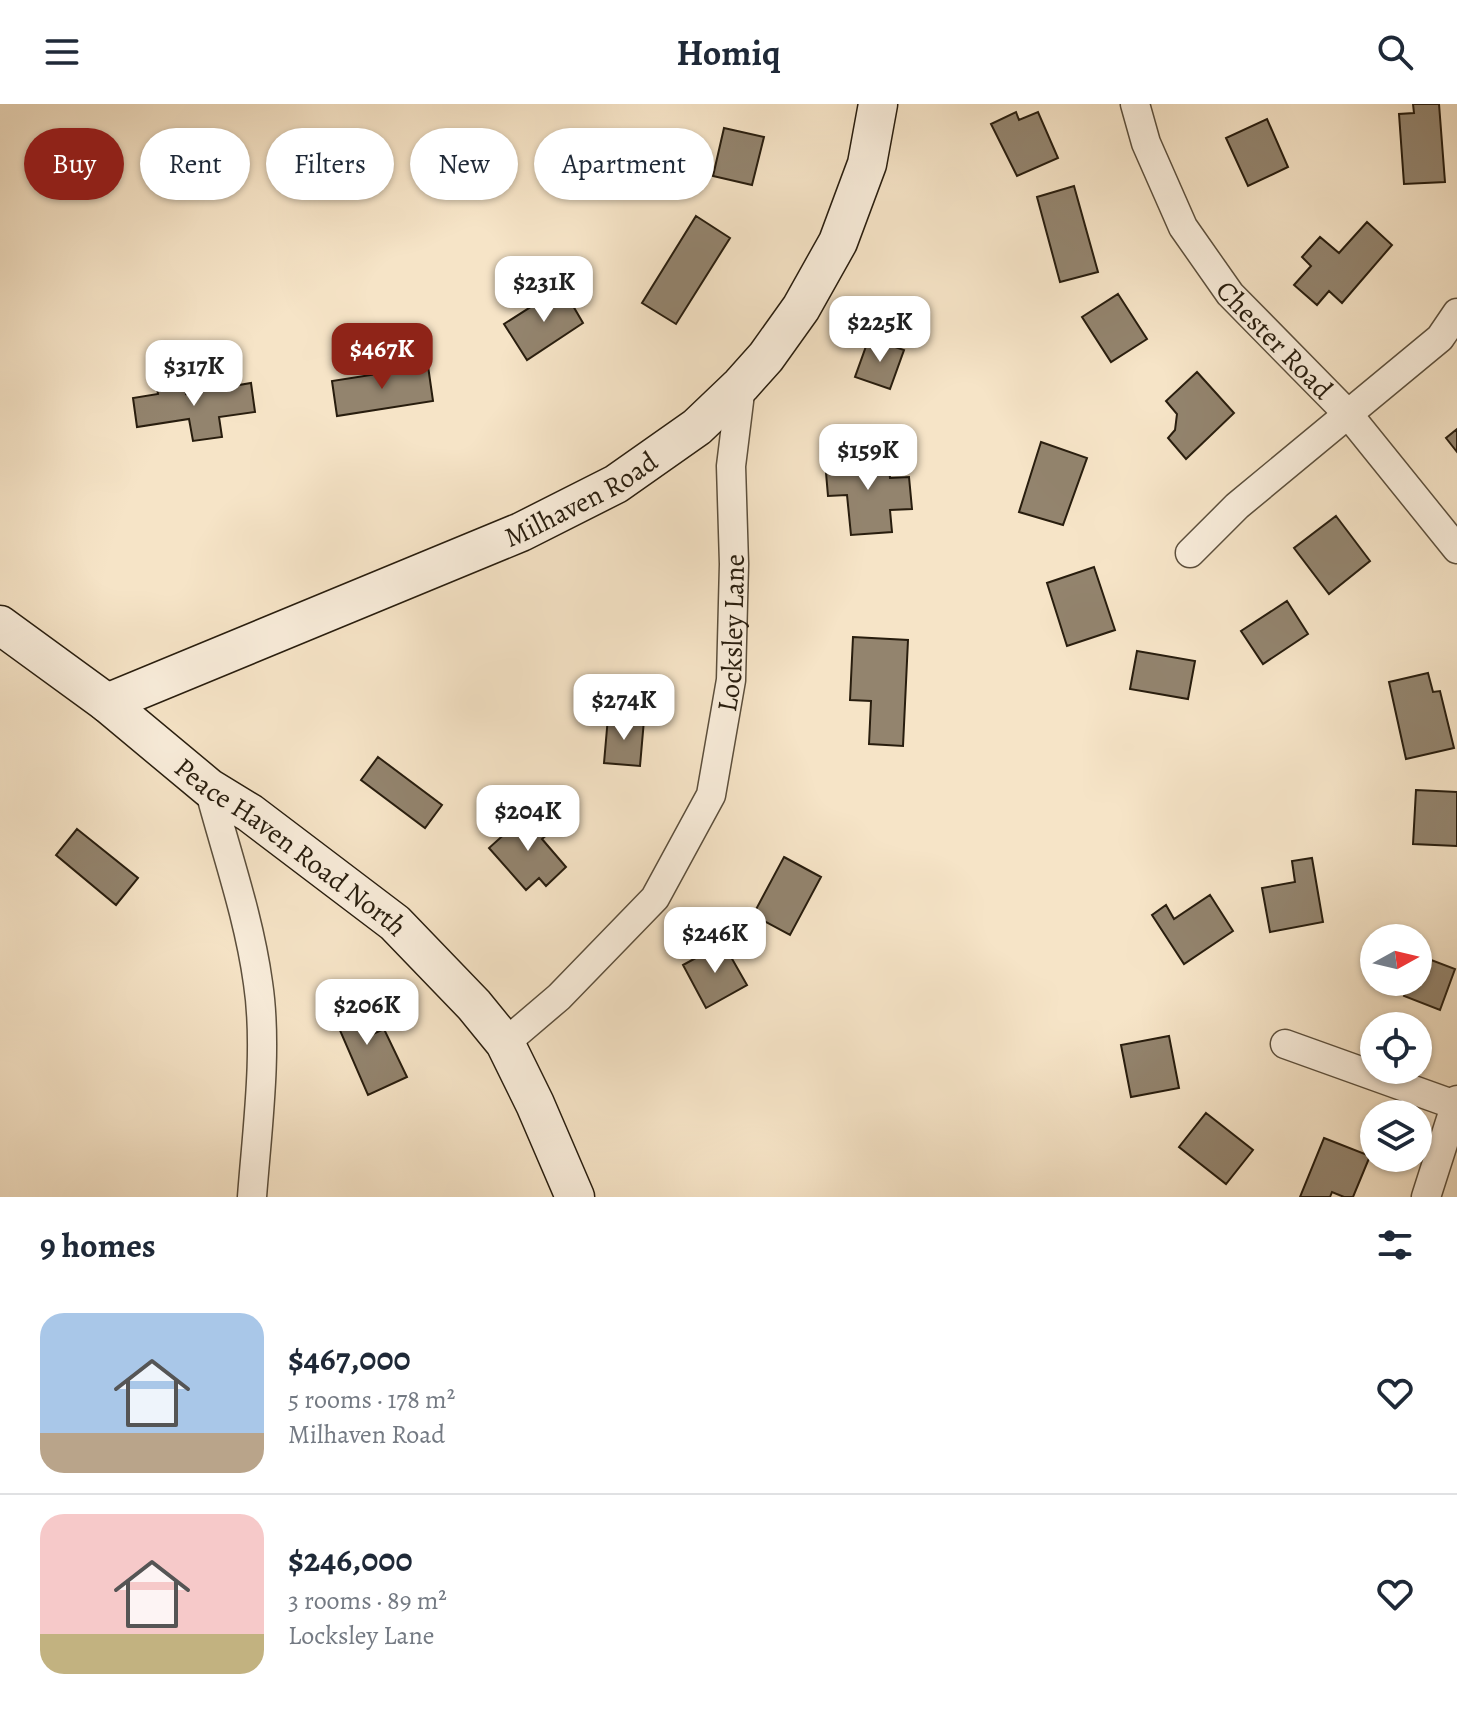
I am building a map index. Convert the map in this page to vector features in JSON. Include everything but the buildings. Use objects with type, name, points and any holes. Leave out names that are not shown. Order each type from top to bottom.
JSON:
[{"type":"street","name":"Milhaven Road","points":[[107,703],[521,532],[616,484],[697,427],[766,357],[801,308],[838,242],[867,164],[878,104]]},
{"type":"street","name":"Chester Road","points":[[1135,104],[1146,143],[1183,227],[1230,294],[1348,414],[1457,549]]},
{"type":"street","points":[[1190,553],[1237,506],[1440,338],[1457,313]]},
{"type":"street","name":"Locksley Lane","points":[[505,1043],[559,997],[655,898],[711,795],[731,680],[734,564],[731,466],[741,385]]},
{"type":"street","name":"Peace Haven Road North","points":[[0,625],[107,703],[209,788],[250,813],[395,923],[474,1005],[505,1043],[575,1197]]},
{"type":"street","points":[[209,788],[248,929],[259,985],[262,1030],[252,1197]]},
{"type":"street","points":[[1285,1044],[1456,1102],[1426,1197]]}]
